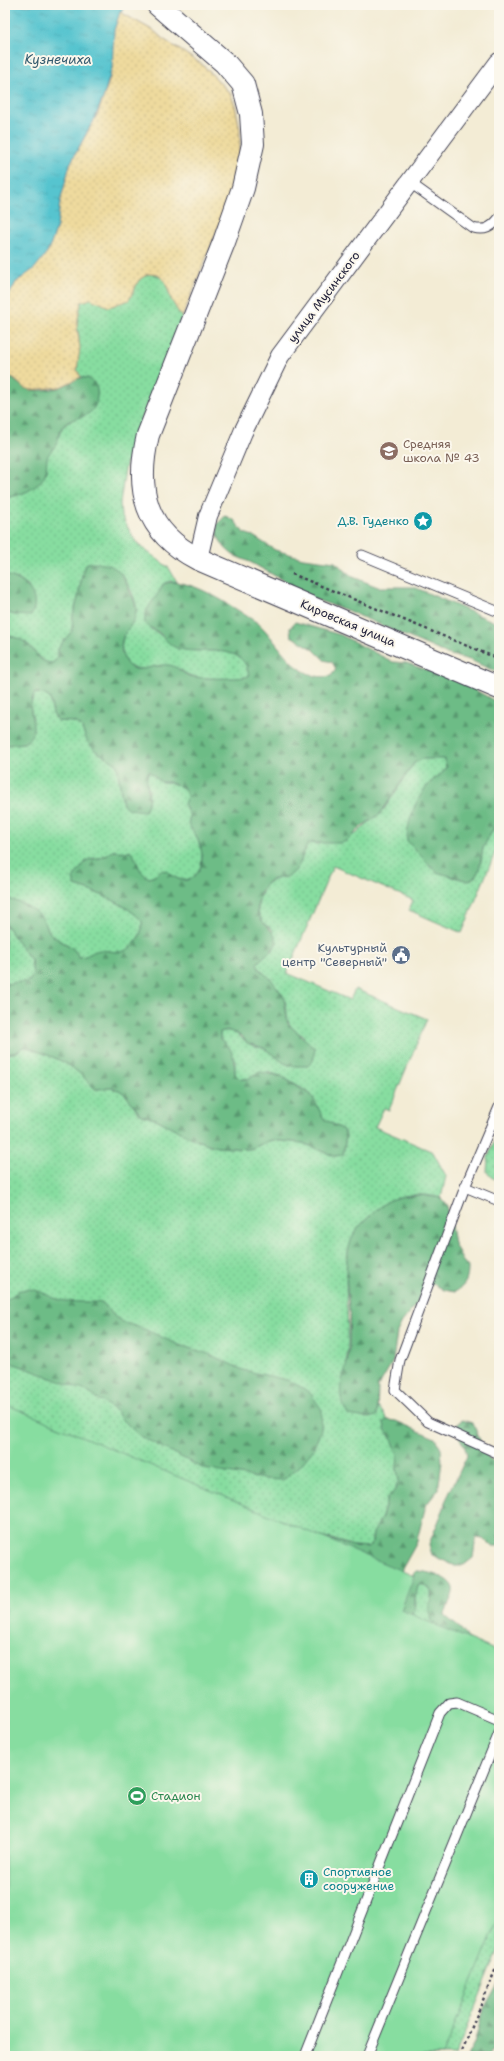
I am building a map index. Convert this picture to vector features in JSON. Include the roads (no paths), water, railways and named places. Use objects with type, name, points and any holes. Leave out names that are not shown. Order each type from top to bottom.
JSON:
[{"type":"street","name":"Кировская улица","points":[[163,9],[225,63],[243,84],[251,114],[253,144],[243,188],[227,235],[148,435],[144,455],[142,482],[144,494],[154,521],[169,540],[198,559],[499,688]]},
{"type":"street","name":"улица Мусинского","points":[[198,559],[208,516],[243,432],[280,356],[499,62]]},
{"type":"lane","points":[[409,182],[473,228],[482,230],[492,227],[499,218]]},
{"type":"lane","points":[[362,555],[499,612]]},
{"type":"lane","points":[[499,1106],[466,1187],[400,1360],[395,1390],[428,1422],[499,1454]]},
{"type":"lane","points":[[466,1187],[499,1201]]},
{"type":"lane","points":[[305,2056],[440,1713],[449,1703],[457,1702],[499,1720]]},
{"type":"lane","points":[[367,2056],[499,1732]]},
{"type":"water","name":"Кузнечиха","points":[[5,5],[126,5],[120,12],[114,30],[112,68],[103,98],[94,119],[70,164],[60,202],[57,226],[51,244],[46,254],[34,269],[16,282],[5,303]]},
{"type":"place","name":"Средняя школа № 43","points":[[389,451]]},
{"type":"place","name":"Д.В. Гуденко","points":[[423,521]]},
{"type":"place","name":"Культурный центр \"Северный\"","points":[[401,955]]},
{"type":"place","name":"Стадион","points":[[137,1796]]},
{"type":"place","name":"Спортивное сооружение","points":[[309,1879]]}]
